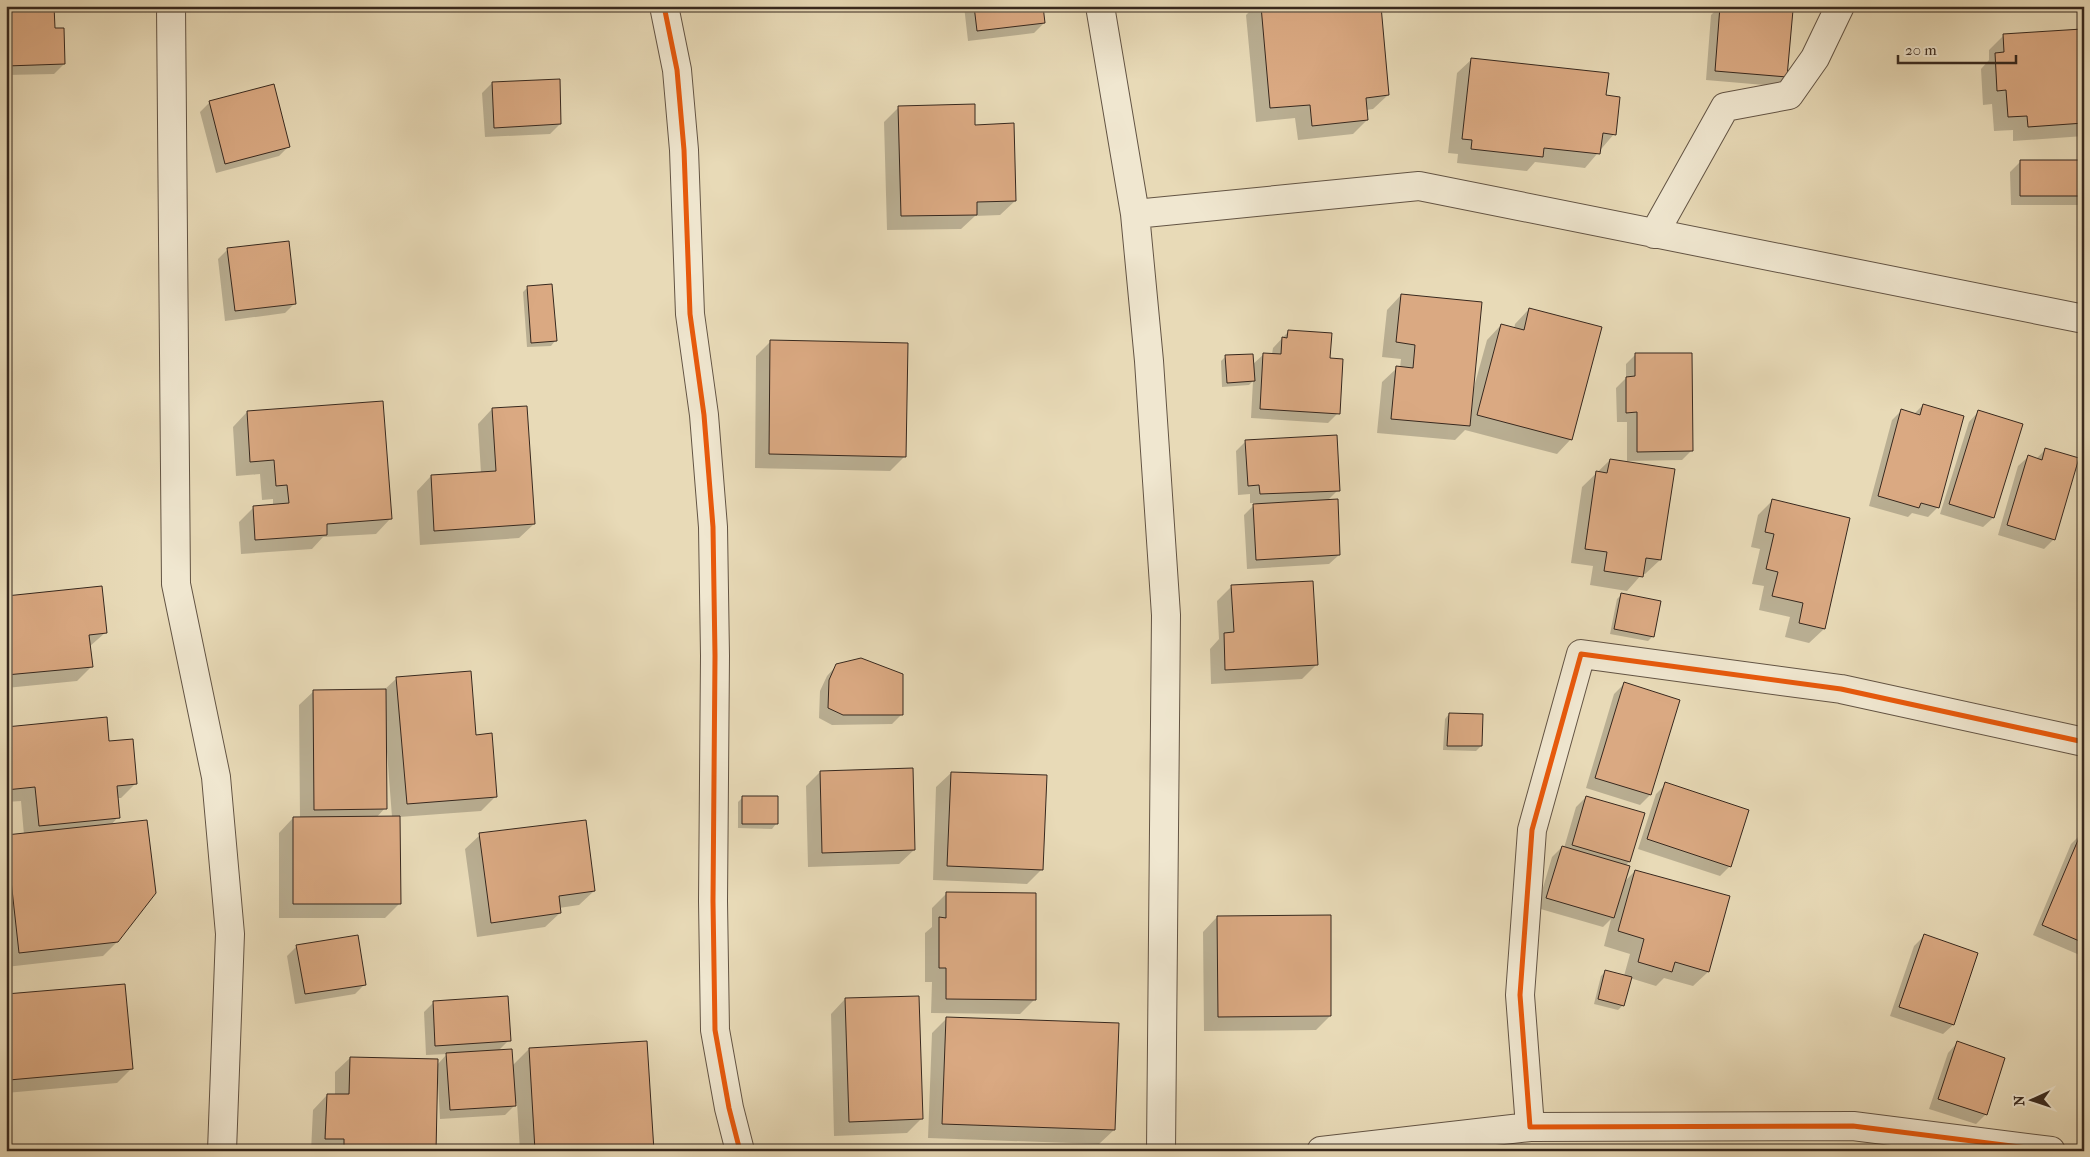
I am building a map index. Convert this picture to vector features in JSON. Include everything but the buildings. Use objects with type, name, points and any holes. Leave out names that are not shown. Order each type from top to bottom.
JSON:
[{"type":"street","points":[[171,6],[176,584],[216,777],[229,924],[222,1151]]},
{"type":"street","points":[[664,6],[677,70],[684,150],[690,314],[704,415],[713,527],[715,1030],[729,1108],[740,1151]]},
{"type":"street","points":[[1100,6],[1135,214],[1149,360],[1166,615],[1161,1151]]},
{"type":"street","points":[[1654,234],[1725,108],[1788,95],[1815,58],[1840,6]]},
{"type":"street","points":[[1135,214],[1419,186],[2084,319]]},
{"type":"street","points":[[1530,1127],[1520,995],[1532,830],[1581,654],[1841,689],[2084,742]]},
{"type":"street","points":[[1321,1151],[1530,1127],[1853,1126],[2052,1151]]},
{"type":"cycle path","points":[[664,6],[677,70],[684,150],[690,314],[704,415],[713,527],[715,1030],[729,1108],[740,1151]]},
{"type":"cycle path","points":[[2051,1151],[1853,1126],[1530,1127],[1520,995],[1532,830],[1581,654],[1841,689],[2084,742]]}]
